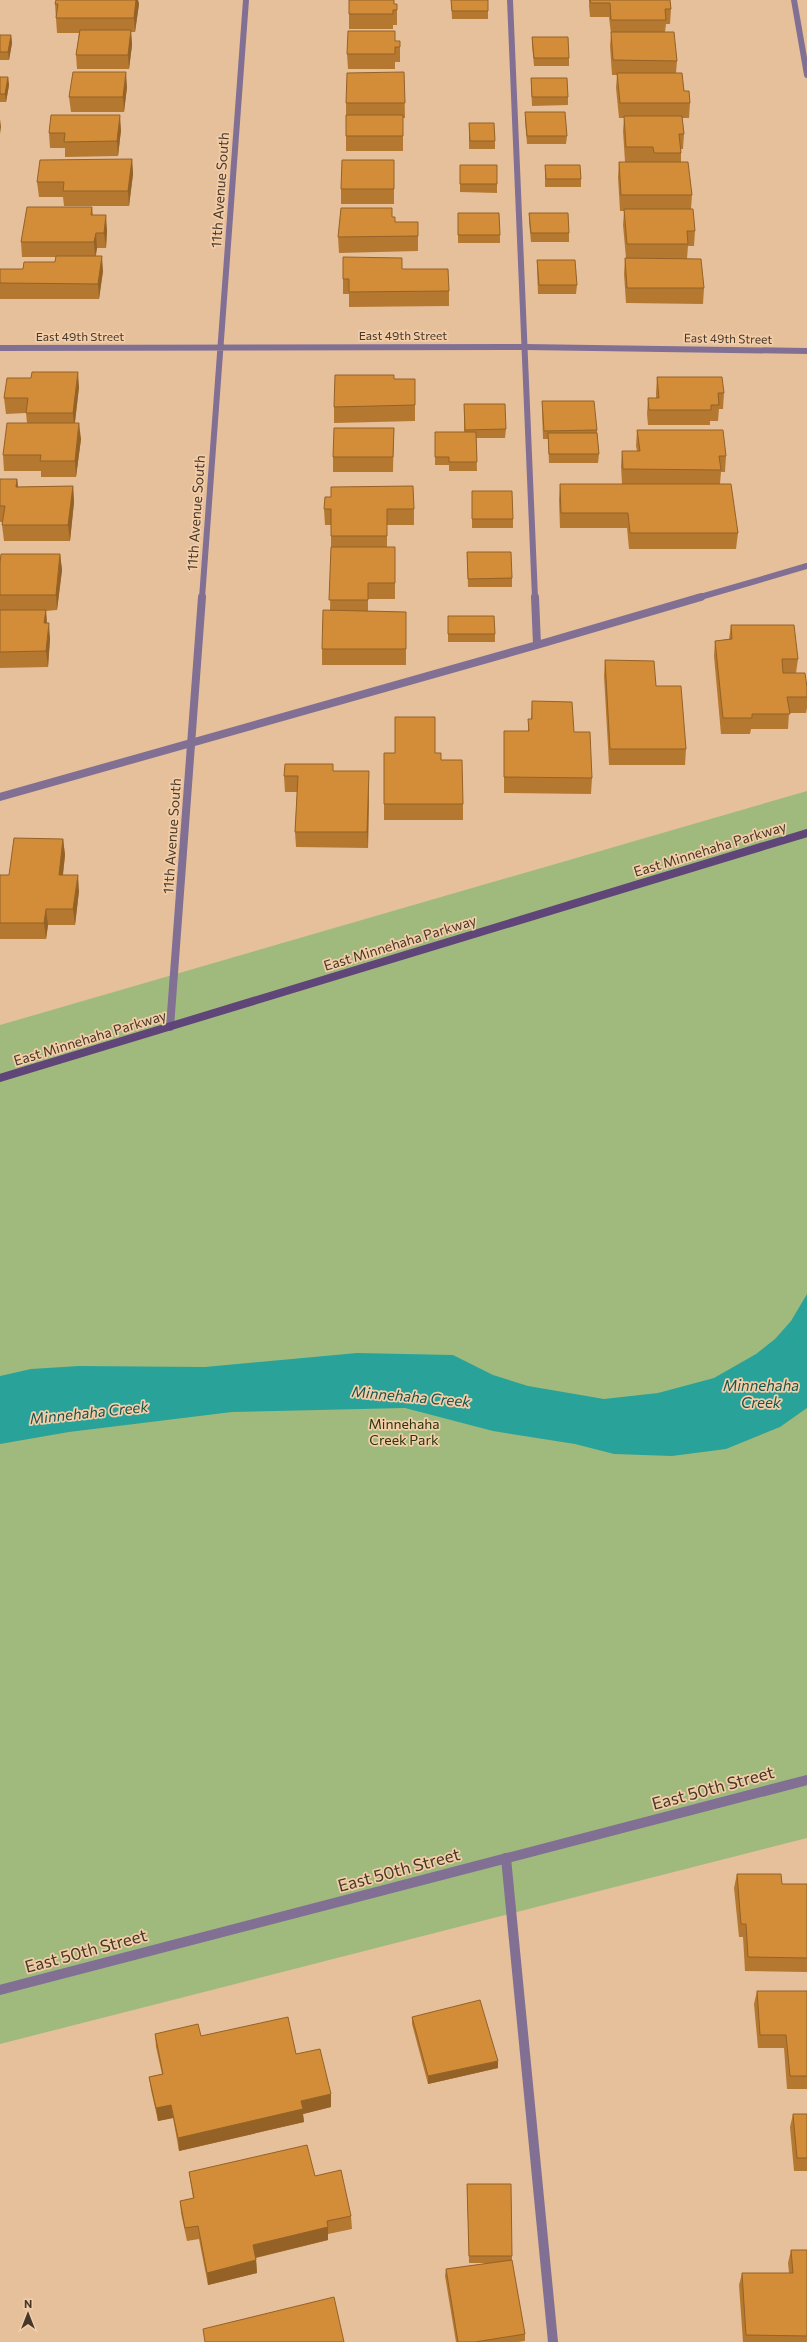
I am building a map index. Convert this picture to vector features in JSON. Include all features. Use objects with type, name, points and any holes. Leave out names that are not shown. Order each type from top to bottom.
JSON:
[{"type":"street","name":"11th Avenue South","points":[[170,1027],[246,0]]},
{"type":"street","points":[[510,0],[537,645]]},
{"type":"street","points":[[794,0],[807,74]]},
{"type":"street","name":"East 49th Street","points":[[0,348],[524,347],[807,351]]},
{"type":"street","points":[[0,797],[537,645],[807,566]]},
{"type":"street","name":"East Minnehaha Parkway","points":[[0,1078],[807,833]]},
{"type":"street","name":"East 50th Street","points":[[0,1990],[807,1780]]},
{"type":"street","points":[[506,1858],[553,2342]]},
{"type":"green space","name":"Minnehaha Creek Park","points":[[807,791],[807,1838],[0,2044],[0,1025]]},
{"type":"water","name":"Minnehaha Creek","points":[[807,1294],[807,1408],[780,1427],[726,1449],[672,1456],[614,1454],[575,1444],[493,1431],[405,1408],[232,1412],[69,1432],[0,1444],[0,1376],[31,1369],[79,1366],[205,1367],[357,1353],[453,1355],[493,1375],[528,1386],[604,1399],[658,1393],[714,1378],[756,1354],[775,1339],[791,1321]]},
{"type":"building","points":[[56,0],[136,0],[134,18],[56,18],[58,4],[55,4]]},
{"type":"building","points":[[349,0],[394,0],[394,4],[397,4],[397,10],[393,10],[393,14],[349,14]]},
{"type":"building","points":[[451,0],[488,0],[488,11],[452,11]]},
{"type":"building","points":[[590,0],[670,0],[671,9],[665,9],[666,20],[611,20],[610,3],[591,3]]},
{"type":"building","points":[[80,30],[131,30],[128,55],[76,55]]},
{"type":"building","points":[[348,31],[395,31],[395,41],[400,41],[400,47],[395,47],[395,54],[347,54]]},
{"type":"building","points":[[611,32],[674,32],[677,61],[613,60]]},
{"type":"building","points":[[0,35],[11,35],[8,52],[0,52]]},
{"type":"building","points":[[532,37],[568,37],[569,58],[534,58]]},
{"type":"building","points":[[73,72],[126,72],[123,97],[69,97]]},
{"type":"building","points":[[404,72],[405,103],[346,103],[347,73]]},
{"type":"building","points":[[617,73],[682,73],[684,91],[689,91],[690,103],[620,103]]},
{"type":"building","points":[[0,77],[8,77],[5,94],[0,94]]},
{"type":"building","points":[[531,78],[567,78],[568,97],[532,97]]},
{"type":"building","points":[[525,112],[565,112],[567,136],[527,136]]},
{"type":"building","points":[[51,115],[120,115],[117,141],[64,142],[65,133],[49,133]]},
{"type":"building","points":[[346,115],[403,115],[403,136],[346,136]]},
{"type":"building","points":[[624,116],[682,116],[684,134],[679,134],[681,153],[654,153],[653,147],[626,147]]},
{"type":"building","points":[[469,123],[494,123],[495,141],[470,141]]},
{"type":"building","points":[[132,159],[128,191],[63,191],[64,182],[37,182],[40,160]]},
{"type":"building","points":[[342,160],[394,160],[394,189],[341,189]]},
{"type":"building","points":[[619,162],[688,162],[692,195],[621,195]]},
{"type":"building","points":[[460,165],[497,165],[497,184],[460,184]]},
{"type":"building","points":[[545,165],[580,165],[581,179],[546,179]]},
{"type":"building","points":[[27,207],[92,207],[91,215],[106,215],[104,233],[96,233],[94,242],[21,242]]},
{"type":"building","points":[[341,208],[392,208],[392,217],[395,217],[395,222],[418,222],[418,236],[338,237]]},
{"type":"building","points":[[624,209],[693,209],[695,231],[687,231],[688,244],[627,244]]},
{"type":"building","points":[[458,213],[499,213],[500,235],[458,235]]},
{"type":"building","points":[[529,213],[568,213],[569,233],[531,233]]},
{"type":"building","points":[[56,256],[102,256],[98,284],[0,283],[0,269],[23,269],[24,262],[55,262]]},
{"type":"building","points":[[343,257],[402,258],[402,269],[448,269],[449,291],[349,292],[349,279],[343,279]]},
{"type":"building","points":[[625,258],[701,259],[704,288],[627,288]]},
{"type":"building","points":[[537,260],[575,260],[577,285],[539,285]]},
{"type":"building","points":[[32,372],[78,372],[73,413],[26,413],[28,398],[4,398],[7,378],[31,378]]},
{"type":"building","points":[[335,375],[394,375],[394,379],[415,379],[415,405],[334,407]]},
{"type":"building","points":[[657,377],[722,377],[724,393],[718,393],[719,405],[711,405],[711,410],[649,410],[648,398],[659,398]]},
{"type":"building","points":[[542,401],[594,401],[597,430],[544,431]]},
{"type":"building","points":[[464,404],[505,404],[506,429],[465,430]]},
{"type":"building","points":[[7,423],[79,423],[75,461],[40,461],[41,455],[3,455]]},
{"type":"building","points":[[334,428],[394,428],[393,457],[333,457]]},
{"type":"building","points":[[637,430],[723,430],[726,456],[719,456],[721,470],[623,469],[622,451],[640,451]]},
{"type":"building","points":[[435,432],[476,432],[477,462],[449,462],[449,457],[435,457]]},
{"type":"building","points":[[548,433],[597,433],[599,454],[549,454]]},
{"type":"building","points":[[0,479],[17,479],[16,487],[73,486],[68,525],[2,525],[5,506],[0,506]]},
{"type":"building","points":[[560,484],[731,484],[738,533],[630,533],[628,513],[561,513]]},
{"type":"building","points":[[413,486],[414,509],[387,509],[387,536],[331,536],[331,509],[324,509],[325,497],[331,497],[331,487]]},
{"type":"building","points":[[472,491],[512,491],[513,519],[472,519]]},
{"type":"building","points":[[331,547],[395,547],[395,583],[368,583],[368,600],[329,600]]},
{"type":"building","points":[[467,552],[511,552],[512,578],[468,579]]},
{"type":"building","points":[[1,554],[60,554],[56,595],[0,595]]},
{"type":"building","points":[[0,610],[46,610],[44,623],[49,623],[46,651],[0,652]]},
{"type":"building","points":[[323,610],[406,612],[406,649],[322,649]]},
{"type":"building","points":[[448,616],[494,616],[495,634],[448,634]]},
{"type":"building","points":[[731,625],[794,625],[798,659],[782,659],[783,673],[805,673],[807,697],[787,697],[790,714],[752,714],[752,718],[723,718],[715,641],[732,639]]},
{"type":"building","points":[[605,660],[654,661],[656,686],[681,686],[686,749],[610,749]]},
{"type":"building","points":[[532,701],[572,702],[574,732],[590,732],[592,778],[504,777],[504,731],[529,731],[528,719],[532,719]]},
{"type":"building","points":[[395,717],[435,717],[435,753],[441,753],[441,760],[462,760],[463,804],[384,804],[384,753],[395,753]]},
{"type":"building","points":[[285,764],[333,764],[333,771],[369,771],[367,832],[295,832],[298,776],[284,776]]},
{"type":"building","points":[[14,838],[63,839],[59,875],[78,875],[73,909],[46,909],[44,923],[0,923],[0,875],[9,875]]},
{"type":"building","points":[[737,1874],[781,1874],[782,1884],[807,1884],[807,1958],[748,1957],[746,1924],[741,1924]]},
{"type":"building","points":[[757,1991],[807,1991],[807,2076],[790,2076],[786,2035],[760,2035]]},
{"type":"building","points":[[480,2000],[498,2061],[428,2076],[412,2017]]},
{"type":"building","points":[[288,2017],[296,2054],[320,2049],[331,2094],[301,2101],[303,2109],[178,2138],[171,2105],[156,2108],[149,2077],[163,2074],[155,2034],[198,2024],[201,2036]]},
{"type":"building","points":[[793,2114],[807,2114],[807,2158],[797,2158]]},
{"type":"building","points":[[307,2145],[315,2176],[341,2170],[351,2216],[327,2221],[328,2227],[253,2245],[256,2260],[207,2273],[198,2226],[185,2228],[180,2201],[194,2198],[189,2172]]},
{"type":"building","points":[[467,2184],[511,2184],[512,2256],[469,2256]]},
{"type":"building","points":[[791,2250],[807,2250],[807,2336],[746,2335],[742,2273],[793,2273]]},
{"type":"building","points":[[512,2260],[525,2334],[475,2342],[458,2342],[446,2269]]},
{"type":"building","points":[[334,2297],[344,2342],[205,2342],[203,2329]]}]
